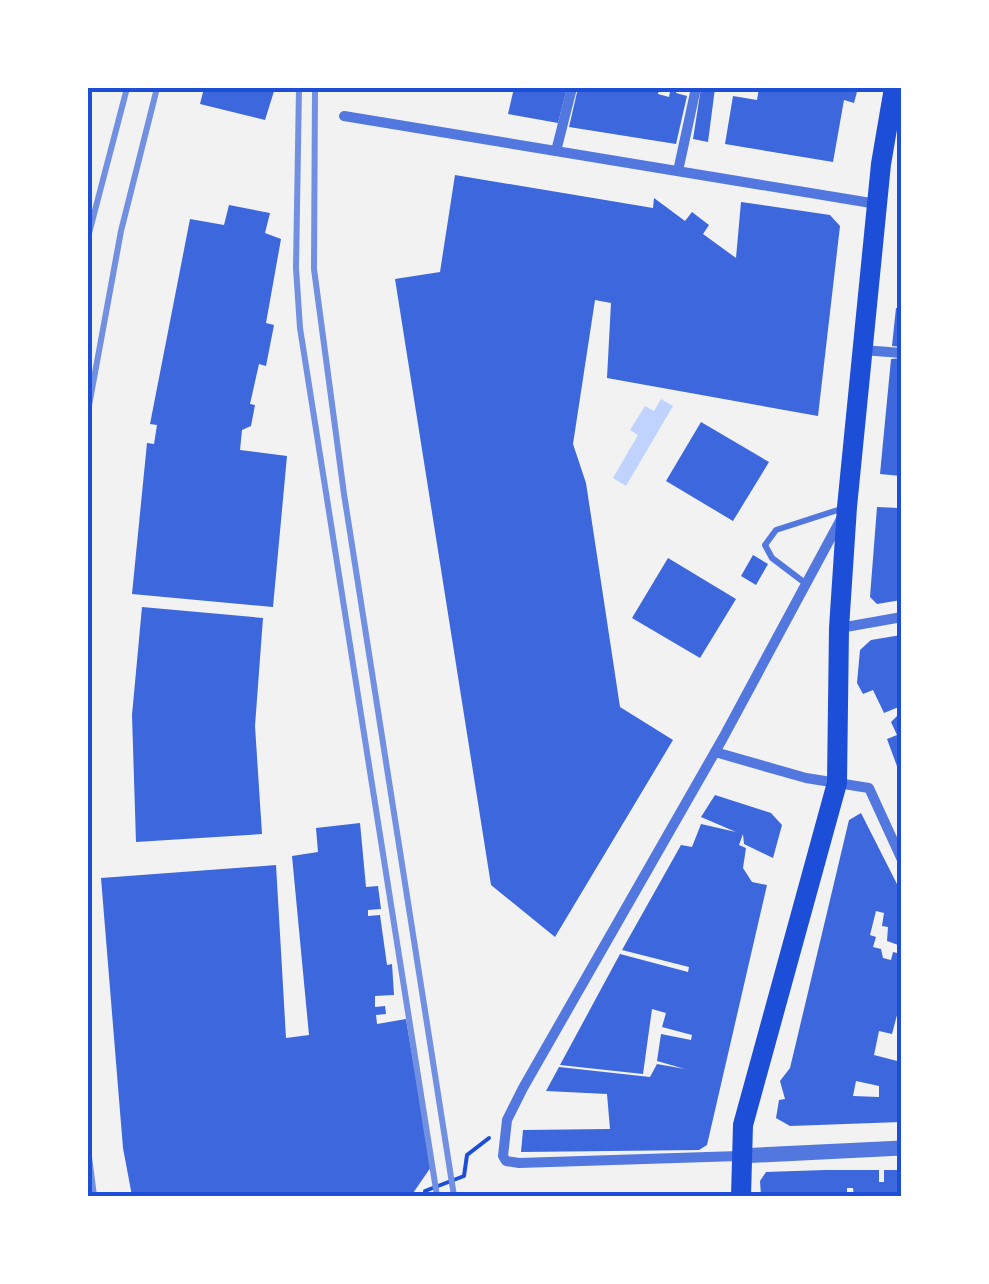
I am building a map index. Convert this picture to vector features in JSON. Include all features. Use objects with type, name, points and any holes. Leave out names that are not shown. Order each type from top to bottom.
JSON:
[{"type":"main road","points":[[741,1196],[739,1156],[748,1106],[838,783],[839,628],[847,507],[877,204],[894,88]]},
{"type":"street","points":[[556,151],[572,88]]},
{"type":"street","points":[[678,171],[696,88]]},
{"type":"street","points":[[344,116],[877,204]]},
{"type":"street","points":[[862,350],[902,353]]},
{"type":"street","points":[[847,507],[715,752],[507,1120],[503,1156],[508,1162],[902,1148]]},
{"type":"street","points":[[839,628],[902,616]]},
{"type":"street","points":[[715,752],[869,788],[902,860]]},
{"type":"lane","points":[[805,584],[772,558],[765,546],[767,537],[847,507]]},
{"type":"path","points":[[425,1194],[464,1176],[466,1155],[507,1120]]},
{"type":"water","points":[[661,399],[673,406],[626,486],[613,478],[638,435],[630,430],[645,406],[654,411]]},
{"type":"building","points":[[204,88],[275,88],[265,120],[200,104]]},
{"type":"building","points":[[514,88],[567,88],[558,123],[508,114]]},
{"type":"building","points":[[578,88],[654,88],[659,89],[658,94],[669,97],[670,92],[660,88],[677,88],[676,93],[687,96],[676,144],[569,127]]},
{"type":"building","points":[[701,88],[715,88],[708,142],[693,139]]},
{"type":"building","points":[[759,88],[858,88],[854,103],[844,100],[833,162],[725,144],[733,96],[757,100]]},
{"type":"building","points":[[455,175],[653,208],[654,198],[685,221],[692,212],[709,225],[703,234],[736,258],[741,202],[830,215],[840,226],[818,416],[607,378],[611,303],[595,300],[573,444],[586,483],[620,707],[673,740],[555,937],[491,885],[395,279],[440,272]]},
{"type":"building","points":[[229,205],[270,213],[265,233],[281,239],[266,323],[274,325],[266,366],[259,364],[250,404],[255,405],[251,426],[242,430],[240,450],[287,456],[273,607],[132,594],[147,443],[154,444],[157,425],[150,424],[190,219],[224,225]]},
{"type":"building","points":[[896,308],[901,309],[901,347],[892,346]]},
{"type":"building","points":[[901,358],[901,476],[880,474],[891,359]]},
{"type":"building","points":[[701,422],[769,462],[733,521],[666,481]]},
{"type":"building","points":[[877,507],[899,508],[901,600],[877,604],[870,597]]},
{"type":"building","points":[[753,555],[768,564],[756,585],[741,576]]},
{"type":"building","points":[[668,558],[736,599],[700,658],[632,618]]},
{"type":"building","points":[[142,607],[263,618],[255,726],[262,834],[136,842],[132,715]]},
{"type":"building","points":[[901,635],[901,706],[884,713],[873,690],[863,694],[857,683],[860,650],[871,640]]},
{"type":"building","points":[[901,712],[901,777],[887,739],[897,735],[891,722]]},
{"type":"building","points":[[715,795],[771,813],[782,825],[773,858],[744,844],[743,834],[739,845],[746,848],[743,868],[752,882],[767,885],[707,1145],[699,1150],[521,1152],[523,1130],[610,1129],[607,1094],[546,1091],[559,1067],[650,1077],[657,1064],[685,1069],[657,1061],[661,1034],[691,1040],[692,1035],[662,1027],[666,1013],[652,1009],[643,1074],[560,1065],[620,954],[688,972],[689,967],[622,950],[681,845],[692,847],[701,824],[736,832],[701,817]]},
{"type":"building","points":[[861,813],[901,892],[901,946],[887,941],[888,927],[882,926],[884,913],[876,911],[870,935],[876,937],[873,947],[881,949],[883,958],[891,960],[893,952],[901,954],[901,1000],[892,1034],[879,1031],[874,1055],[901,1062],[901,1122],[790,1126],[776,1118],[779,1100],[785,1099],[780,1081],[790,1068],[849,820]],"holes":[[[856,1081],[879,1086],[879,1097],[853,1096]]]},
{"type":"building","points":[[360,823],[366,887],[378,886],[381,909],[368,910],[368,916],[380,915],[387,965],[392,964],[394,995],[375,996],[375,1007],[385,1006],[386,1014],[376,1015],[377,1024],[406,1019],[431,1167],[411,1196],[132,1196],[123,1148],[101,878],[276,865],[286,1038],[309,1035],[292,856],[318,852],[316,828]]},
{"type":"building","points":[[879,1170],[879,1182],[884,1182],[884,1170],[897,1170],[901,1196],[854,1196],[853,1188],[847,1188],[847,1196],[761,1196],[760,1181],[766,1172]]},
{"type":"railway","points":[[88,237],[127,88]]},
{"type":"railway","points":[[88,411],[121,231],[157,88]]},
{"type":"railway","points":[[299,88],[296,268],[300,328],[437,1196]]},
{"type":"railway","points":[[315,88],[314,269],[344,494],[454,1196]]},
{"type":"railway","points":[[88,1149],[94,1196]]}]
